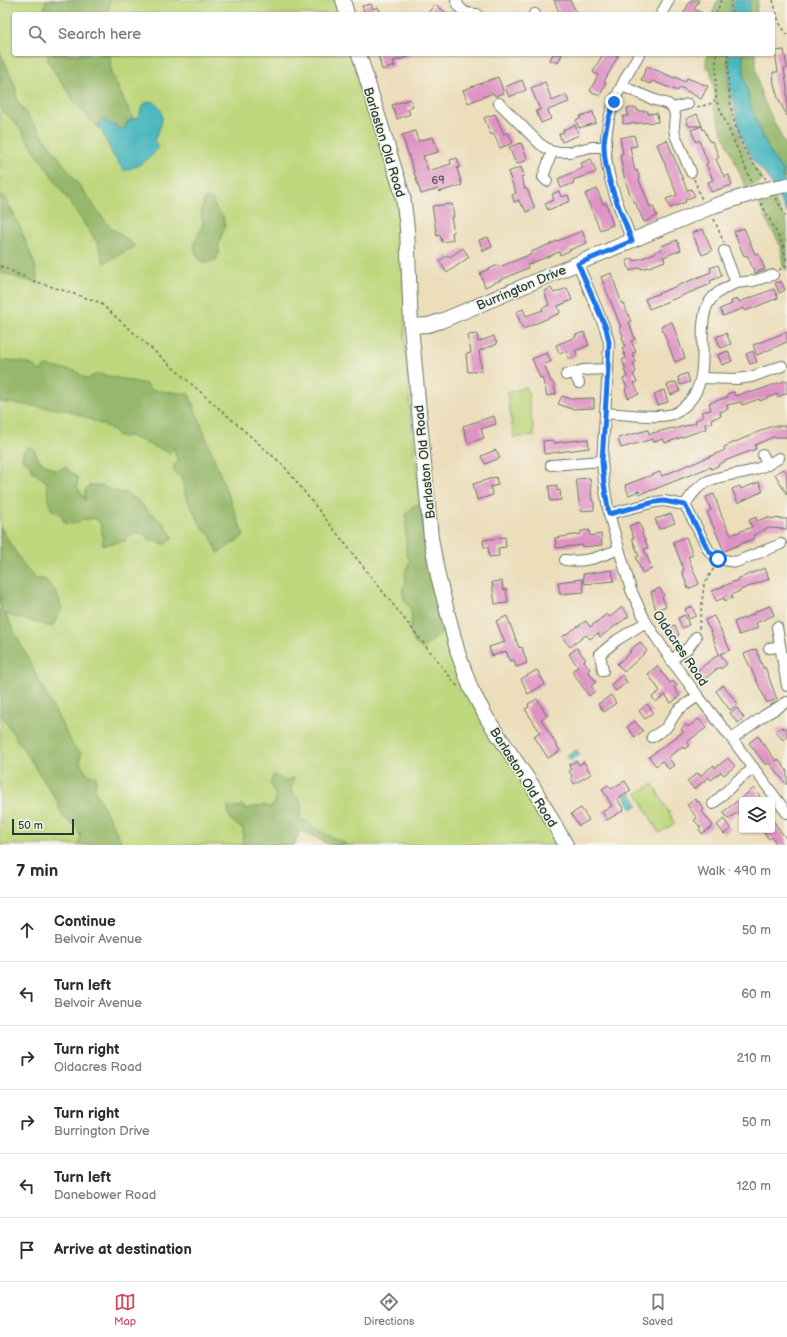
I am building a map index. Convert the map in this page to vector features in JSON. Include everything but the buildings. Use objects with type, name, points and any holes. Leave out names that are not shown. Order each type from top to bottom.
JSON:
[{"type":"street","points":[[343,0],[346,12]]},
{"type":"street","points":[[456,0],[459,7],[465,12]]},
{"type":"street","points":[[663,12],[669,0]]},
{"type":"street","name":"Barlaston Old Road","points":[[360,56],[403,196],[407,228],[411,326],[431,538],[438,576],[458,653],[471,689],[488,720],[534,788],[566,845]]},
{"type":"street","points":[[632,241],[610,182],[604,147],[606,131],[614,102],[638,56]]},
{"type":"street","points":[[622,86],[668,104],[673,108],[675,115],[675,135],[691,166]]},
{"type":"street","points":[[499,103],[513,110],[540,144],[552,152],[570,152],[591,147],[604,147]]},
{"type":"street","points":[[673,108],[688,104]]},
{"type":"street","points":[[542,180],[552,152]]},
{"type":"street","name":"Burrington Drive","points":[[411,326],[428,325],[441,321],[708,208],[765,188],[787,185]]},
{"type":"street","points":[[724,251],[736,283]]},
{"type":"street","name":"Oldacres Road","points":[[578,264],[606,328],[609,342],[602,461],[604,484],[609,514],[631,590],[646,622],[671,660],[787,813]]},
{"type":"street","points":[[605,412],[657,416],[672,415],[681,410],[694,398],[699,388],[701,378],[702,336],[704,316],[707,305],[714,296],[724,288],[736,283],[753,281],[773,275]]},
{"type":"street","points":[[701,378],[738,379],[751,377],[775,366]]},
{"type":"street","points":[[579,383],[570,374],[583,370],[608,369]]},
{"type":"street","points":[[763,455],[768,465]]},
{"type":"street","points":[[685,505],[692,492],[705,482],[715,478],[750,471],[768,465],[778,458]]},
{"type":"street","points":[[557,468],[602,461]]},
{"type":"street","points":[[609,514],[655,502],[664,501],[685,505]]},
{"type":"street","points":[[685,505],[709,551],[718,559],[736,562],[769,544],[781,544]]},
{"type":"street","points":[[571,564],[595,559],[619,549]]},
{"type":"street","points":[[603,671],[597,651],[646,622]]},
{"type":"street","points":[[776,627],[774,647],[787,686]]},
{"type":"street","points":[[671,660],[695,643]]},
{"type":"street","points":[[655,732],[672,721],[678,710],[698,696]]},
{"type":"street","points":[[732,739],[765,715],[787,702]]},
{"type":"street","points":[[715,798],[754,768]]},
{"type":"path","points":[[717,12],[721,1],[718,0]]},
{"type":"path","points":[[730,12],[732,0]]},
{"type":"path","points":[[774,0],[779,22],[787,35]]},
{"type":"path","points":[[716,56],[716,100],[765,188],[787,219]]},
{"type":"path","points":[[728,56],[729,92],[737,131],[743,146],[765,188],[783,245],[787,263]]},
{"type":"path","points":[[688,104],[690,109],[710,104],[716,100]]},
{"type":"path","points":[[691,166],[727,249],[724,251]]},
{"type":"path","points":[[783,245],[787,247]]},
{"type":"path","points":[[0,266],[34,281],[99,302],[284,466],[460,690]]},
{"type":"path","points":[[695,643],[699,628],[704,585],[718,559]]},
{"type":"green space","points":[[0,0],[335,0],[338,12],[12,12],[12,56],[352,56],[386,163],[397,206],[401,235],[405,298],[405,342],[411,420],[427,559],[444,631],[457,675],[498,747],[542,813],[561,845],[331,845],[300,830],[294,845],[0,845]]},
{"type":"green space","points":[[46,0],[110,0],[108,12],[44,11]]},
{"type":"green space","points":[[718,0],[732,0],[730,12],[713,12]]},
{"type":"green space","points":[[750,0],[758,0],[756,12],[748,12]]},
{"type":"green space","points":[[0,52],[15,85],[17,101],[108,225],[135,246],[104,263],[98,244],[18,126],[10,117],[0,110]]},
{"type":"green space","points":[[48,56],[110,56],[111,73],[133,119],[127,122],[125,128],[121,130],[102,121],[98,123],[99,129],[74,101],[47,60]]},
{"type":"green space","points":[[707,56],[728,56],[730,101],[735,124],[745,150],[764,180],[746,188],[718,122],[719,121],[713,106],[716,100],[710,68],[706,68]]},
{"type":"green space","points":[[743,56],[756,56],[756,68],[761,95],[787,148],[787,178],[783,179],[779,165],[772,156],[757,124],[750,103],[744,76]]},
{"type":"green space","points":[[0,193],[6,198],[21,230],[35,265],[38,284],[0,272]]},
{"type":"green space","points":[[771,194],[787,223],[787,271],[783,266],[781,246],[757,199]]},
{"type":"green space","points":[[205,198],[213,200],[215,207],[223,216],[225,227],[219,242],[217,259],[207,263],[200,260],[195,252],[194,244],[203,224],[201,212]]},
{"type":"green space","points":[[8,360],[28,363],[41,371],[45,366],[76,371],[87,380],[98,374],[146,384],[152,390],[189,394],[244,536],[218,553],[210,535],[203,529],[186,497],[181,476],[177,475],[174,471],[174,465],[178,462],[174,448],[169,453],[130,436],[120,437],[108,427],[68,410],[0,402],[0,361]]},
{"type":"green space","points":[[527,387],[534,435],[514,438],[507,393]]},
{"type":"green space","points":[[27,447],[34,449],[37,457],[44,464],[54,470],[60,470],[64,466],[78,478],[77,487],[85,500],[85,490],[90,485],[101,486],[126,493],[142,504],[146,510],[162,522],[173,537],[165,544],[149,539],[142,532],[132,535],[125,541],[103,545],[101,525],[96,518],[82,520],[73,524],[65,523],[60,513],[51,509],[48,500],[47,482],[33,472],[30,464],[22,460],[23,452]]},
{"type":"green space","points":[[414,505],[420,505],[427,559],[444,631],[422,649],[414,642],[410,631],[412,616],[410,608],[404,599],[402,590],[406,582],[405,574],[410,560],[406,554],[406,514]]},
{"type":"green space","points":[[0,527],[24,566],[35,579],[45,579],[56,592],[62,608],[52,627],[5,614],[73,746],[81,753],[80,761],[86,773],[96,777],[95,791],[123,845],[78,845],[81,837],[76,826],[65,819],[59,809],[59,804],[0,713]]},
{"type":"green space","points":[[274,775],[286,781],[294,778],[290,791],[299,800],[301,810],[299,819],[301,822],[306,821],[324,834],[347,845],[331,845],[300,830],[294,845],[242,845],[243,829],[230,818],[228,806],[238,807],[242,805],[246,809],[263,805],[270,807],[274,805],[274,791],[270,783]]},
{"type":"green space","points":[[653,784],[675,823],[659,833],[637,793]]},
{"type":"water","points":[[734,0],[750,0],[748,12],[732,12]]},
{"type":"water","points":[[729,56],[743,56],[744,76],[750,103],[757,124],[772,156],[784,172],[782,177],[787,186],[787,214],[769,179],[753,160],[746,147],[740,133],[730,87]]},
{"type":"water","points":[[152,101],[157,105],[162,115],[161,125],[154,141],[159,146],[156,151],[144,162],[124,171],[113,155],[98,123],[103,120],[121,129],[125,128],[128,122],[139,116],[145,103]]},
{"type":"water","points":[[577,750],[580,755],[570,760],[567,755]]},
{"type":"water","points":[[631,793],[638,805],[632,809],[624,796]]},
{"type":"route","points":[[614,102],[606,131],[604,147],[610,182],[632,241],[578,264],[606,328],[609,342],[602,461],[609,514],[655,502],[664,501],[685,505],[709,551],[718,559]]}]
